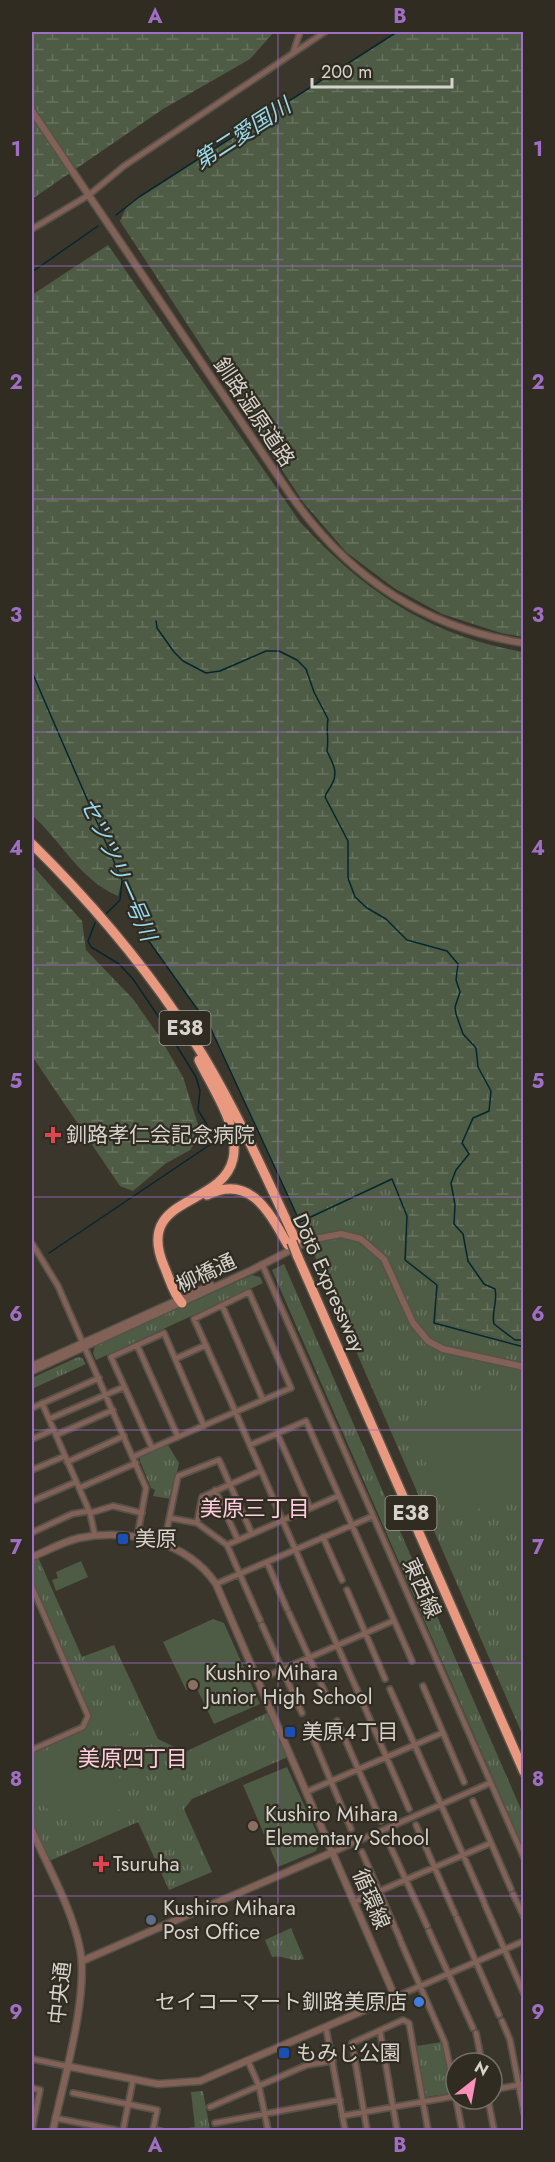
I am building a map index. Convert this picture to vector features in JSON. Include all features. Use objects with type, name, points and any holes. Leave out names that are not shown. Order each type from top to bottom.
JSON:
[{"type":"highway","name":"Dōtō Expressway","points":[[32,844],[115,933],[175,1012],[230,1103],[524,1763]]},
{"type":"highway","name":"Dōtō Expressway","points":[[32,850],[111,936],[165,1008],[199,1060],[235,1124],[292,1243]]},
{"type":"highway","points":[[181,1300],[159,1252],[161,1225],[167,1215],[181,1203],[211,1188],[225,1177],[230,1168],[234,1146],[228,1122],[199,1060]]},
{"type":"highway","points":[[181,1300],[166,1260],[163,1242],[165,1228],[183,1207],[229,1189],[248,1193],[266,1206],[292,1243]]},
{"type":"highway","name":"Dōtō Expressway","points":[[297,1254],[524,1772]]},
{"type":"street","points":[[293,53],[300,32]]},
{"type":"street","points":[[32,229],[88,194],[124,166],[325,32]]},
{"type":"street","name":"釧路湿原道路","points":[[32,111],[290,494],[329,544],[370,580],[432,617],[480,634],[524,643]]},
{"type":"street","name":"柳橋通","points":[[32,1371],[321,1236],[341,1234],[361,1239],[384,1259],[413,1323],[428,1341],[443,1349],[524,1367]]},
{"type":"street","points":[[33,1245],[58,1286],[146,1488],[137,1538]]},
{"type":"street","name":"東西線","points":[[262,1264],[524,1858]]},
{"type":"street","points":[[133,1457],[235,1413],[291,1388],[249,1292],[194,1319],[235,1413],[250,1445],[260,1471],[358,1692]]},
{"type":"street","points":[[222,1305],[263,1400]]},
{"type":"street","points":[[152,1449],[111,1357],[164,1333],[204,1426]]},
{"type":"street","name":"柳橋通","points":[[32,1366],[84,1345]]},
{"type":"street","points":[[137,1345],[178,1437]]},
{"type":"street","points":[[175,1359],[206,1345]]},
{"type":"street","points":[[32,1408],[99,1378]]},
{"type":"street","points":[[49,1419],[124,1387]]},
{"type":"street","points":[[42,1403],[89,1512],[95,1536]]},
{"type":"street","points":[[32,1439],[55,1433],[113,1410]]},
{"type":"street","points":[[250,1445],[306,1421],[412,1661]]},
{"type":"street","points":[[277,1433],[310,1508]]},
{"type":"street","points":[[67,1462],[124,1436]]},
{"type":"street","points":[[32,1470],[65,1455]]},
{"type":"street","points":[[164,1544],[178,1476],[219,1460],[252,1534]]},
{"type":"street","points":[[79,1488],[136,1463]]},
{"type":"street","points":[[197,1523],[202,1497],[260,1471]]},
{"type":"street","points":[[32,1502],[76,1482]]},
{"type":"street","points":[[215,1490],[238,1540]]},
{"type":"street","points":[[227,1545],[338,1496]]},
{"type":"street","points":[[33,1532],[72,1514],[113,1506],[142,1513]]},
{"type":"street","points":[[216,1584],[373,1516]]},
{"type":"street","points":[[170,1518],[197,1523],[227,1545],[302,1713]]},
{"type":"street","name":"循環線","points":[[32,1557],[76,1539],[95,1536],[137,1538],[183,1551],[207,1570],[216,1584],[395,1997]]},
{"type":"street","points":[[323,1537],[342,1580]]},
{"type":"street","points":[[267,1562],[328,1699]]},
{"type":"street","points":[[32,1587],[88,1716],[83,1727],[32,1750]]},
{"type":"street","points":[[347,1590],[385,1679]]},
{"type":"street","points":[[258,1680],[393,1620]]},
{"type":"street","points":[[423,1686],[464,1782]]},
{"type":"street","points":[[390,1689],[524,1994]]},
{"type":"street","points":[[362,1701],[409,1809]]},
{"type":"street","points":[[337,1721],[381,1821]]},
{"type":"street","points":[[307,1724],[351,1829]]},
{"type":"street","points":[[306,1792],[442,1733]]},
{"type":"street","points":[[82,1961],[490,1783]]},
{"type":"street","points":[[473,1801],[524,1917]]},
{"type":"street","points":[[416,1826],[500,2015]]},
{"type":"street","name":"中央通","points":[[32,1830],[68,1913],[82,1961],[81,1995],[53,2130]]},
{"type":"street","points":[[387,1839],[475,2030],[479,2051]]},
{"type":"street","points":[[354,1902],[491,1843]]},
{"type":"street","points":[[362,1852],[447,2051]]},
{"type":"street","points":[[32,2060],[158,2084],[185,2084],[213,2077],[524,1941]]},
{"type":"street","points":[[367,2130],[352,2043],[404,2020],[409,2023],[428,2130]]},
{"type":"street","points":[[502,2021],[510,2040],[521,2084],[524,2113]]},
{"type":"street","points":[[326,2028],[345,2130]]},
{"type":"street","points":[[380,2031],[398,2130]]},
{"type":"street","points":[[248,2061],[260,2086],[268,2130]]},
{"type":"street","points":[[210,2107],[307,2065],[333,2061]]},
{"type":"street","points":[[123,2130],[133,2080]]},
{"type":"street","points":[[504,2088],[521,2084]]},
{"type":"street","points":[[32,2088],[40,2090],[32,2130]]},
{"type":"street","points":[[73,2093],[157,2110],[153,2130]]},
{"type":"street","points":[[342,2116],[444,2099]]},
{"type":"street","points":[[215,2123],[340,2100]]},
{"type":"street","points":[[459,2111],[462,2130]]},
{"type":"street","points":[[491,2111],[495,2130]]},
{"type":"street","points":[[55,2118],[116,2130]]},
{"type":"green space","points":[[32,32],[274,32],[250,59],[163,109],[32,199]]},
{"type":"green space","points":[[397,32],[523,32],[523,637],[501,633],[442,614],[394,588],[346,552],[303,502],[120,221],[127,206],[139,197]]},
{"type":"green space","points":[[108,245],[300,522],[324,547],[374,589],[400,607],[428,622],[457,634],[523,652],[523,1344],[436,1322],[439,1284],[406,1259],[409,1216],[371,1181],[300,1222],[210,1027],[148,940],[122,880],[118,896],[105,889],[82,870],[32,815],[32,295]]},
{"type":"green space","points":[[32,865],[82,921],[86,950],[133,999],[159,1036],[183,1077],[201,1134],[190,1150],[165,1164],[133,1191],[120,1186],[32,1056]]},
{"type":"green space","points":[[393,1177],[409,1215],[406,1259],[439,1284],[436,1322],[523,1344],[523,1736],[300,1222],[371,1181]]},
{"type":"green space","points":[[284,1264],[523,1814],[523,1847],[272,1270]]},
{"type":"green space","points":[[252,1275],[260,1277],[263,1283],[96,1360],[93,1353],[95,1346]]},
{"type":"green space","points":[[78,1357],[82,1358],[86,1364],[32,1389],[32,1378]]},
{"type":"green space","points":[[504,1379],[523,1418],[523,1489],[458,1518],[451,1517],[410,1428],[414,1418]]},
{"type":"green space","points":[[168,1445],[179,1463],[171,1499],[153,1496],[155,1490],[151,1488],[140,1461],[140,1457]]},
{"type":"green space","points":[[37,1555],[82,1657],[114,1645],[158,1739],[185,1752],[271,1711],[290,1756],[192,1799],[184,1809],[212,1872],[169,1890],[138,1822],[45,1863],[32,1830],[32,1750],[83,1727],[88,1716],[32,1587],[32,1557]]},
{"type":"green space","points":[[81,1561],[88,1577],[56,1591],[52,1580],[58,1578],[56,1572]]},
{"type":"green space","points":[[213,1619],[224,1623],[260,1704],[214,1724],[197,1689],[186,1690],[163,1642]]},
{"type":"green space","points":[[128,1706],[139,1730],[115,1741],[105,1717]]},
{"type":"green space","points":[[77,1740],[89,1742],[106,1754],[117,1772],[130,1803],[101,1818],[83,1821],[56,1814],[35,1797],[31,1780],[32,1765]]},
{"type":"green space","points":[[287,1767],[320,1840],[316,1851],[278,1867],[243,1785]]},
{"type":"green space","points":[[291,1928],[304,1959],[272,1957],[265,1940]]},
{"type":"green space","points":[[442,2042],[444,2094],[426,2097],[416,2046]]},
{"type":"green space","points":[[203,2091],[210,2130],[172,2130],[195,2127],[191,2092]]},
{"type":"green space","points":[[157,2126],[172,2130],[157,2130]]},
{"type":"waterway","name":"第二愛国川","points":[[116,215],[139,197],[397,32]]},
{"type":"waterway","name":"第二愛国川","points":[[32,272],[98,226]]},
{"type":"waterway","points":[[156,621],[157,628],[174,652],[183,661],[206,673],[220,671],[266,651],[279,651],[297,660],[306,669],[314,692],[328,719],[327,751],[335,775],[325,797],[348,841],[348,878],[355,897],[367,908],[386,919],[407,940],[447,951],[458,964],[456,980],[460,992],[455,1007],[456,1014],[463,1034],[476,1048],[478,1067],[491,1091],[489,1111],[473,1118],[462,1143],[469,1154],[456,1170],[451,1183],[455,1205],[454,1224],[463,1234],[468,1261],[484,1284],[495,1289],[494,1324],[515,1340],[524,1340]]},
{"type":"waterway","name":"セツツリ一号川","points":[[32,672],[148,940],[210,1027],[300,1222],[392,1179],[407,1216],[405,1260],[437,1285],[434,1323],[524,1347]]},
{"type":"waterway","points":[[105,915],[120,900],[122,881]]},
{"type":"waterway","points":[[49,1253],[214,1142],[215,1138],[198,1110],[200,1091],[196,1077],[162,1022],[133,979],[119,964],[91,947],[88,941],[95,923]]},
{"type":"place","name":"釧路孝仁会記念病院","points":[[53,1135]]},
{"type":"place","name":"美原","points":[[123,1539]]},
{"type":"place","name":"Kushiro Mihara Junior High School","points":[[193,1685]]},
{"type":"place","name":"美原4丁目","points":[[290,1732]]},
{"type":"place","name":"Kushiro Mihara Elementary School","points":[[253,1826]]},
{"type":"place","name":"Tsuruha","points":[[101,1864]]},
{"type":"place","name":"Kushiro Mihara Post Office","points":[[151,1920]]},
{"type":"place","name":"セイコーマート釧路美原店","points":[[419,2002]]},
{"type":"place","name":"もみじ公園","points":[[284,2053]]},
{"type":"district","name":"美原三丁目","points":[[255,1508]]},
{"type":"district","name":"美原四丁目","points":[[133,1758]]}]
